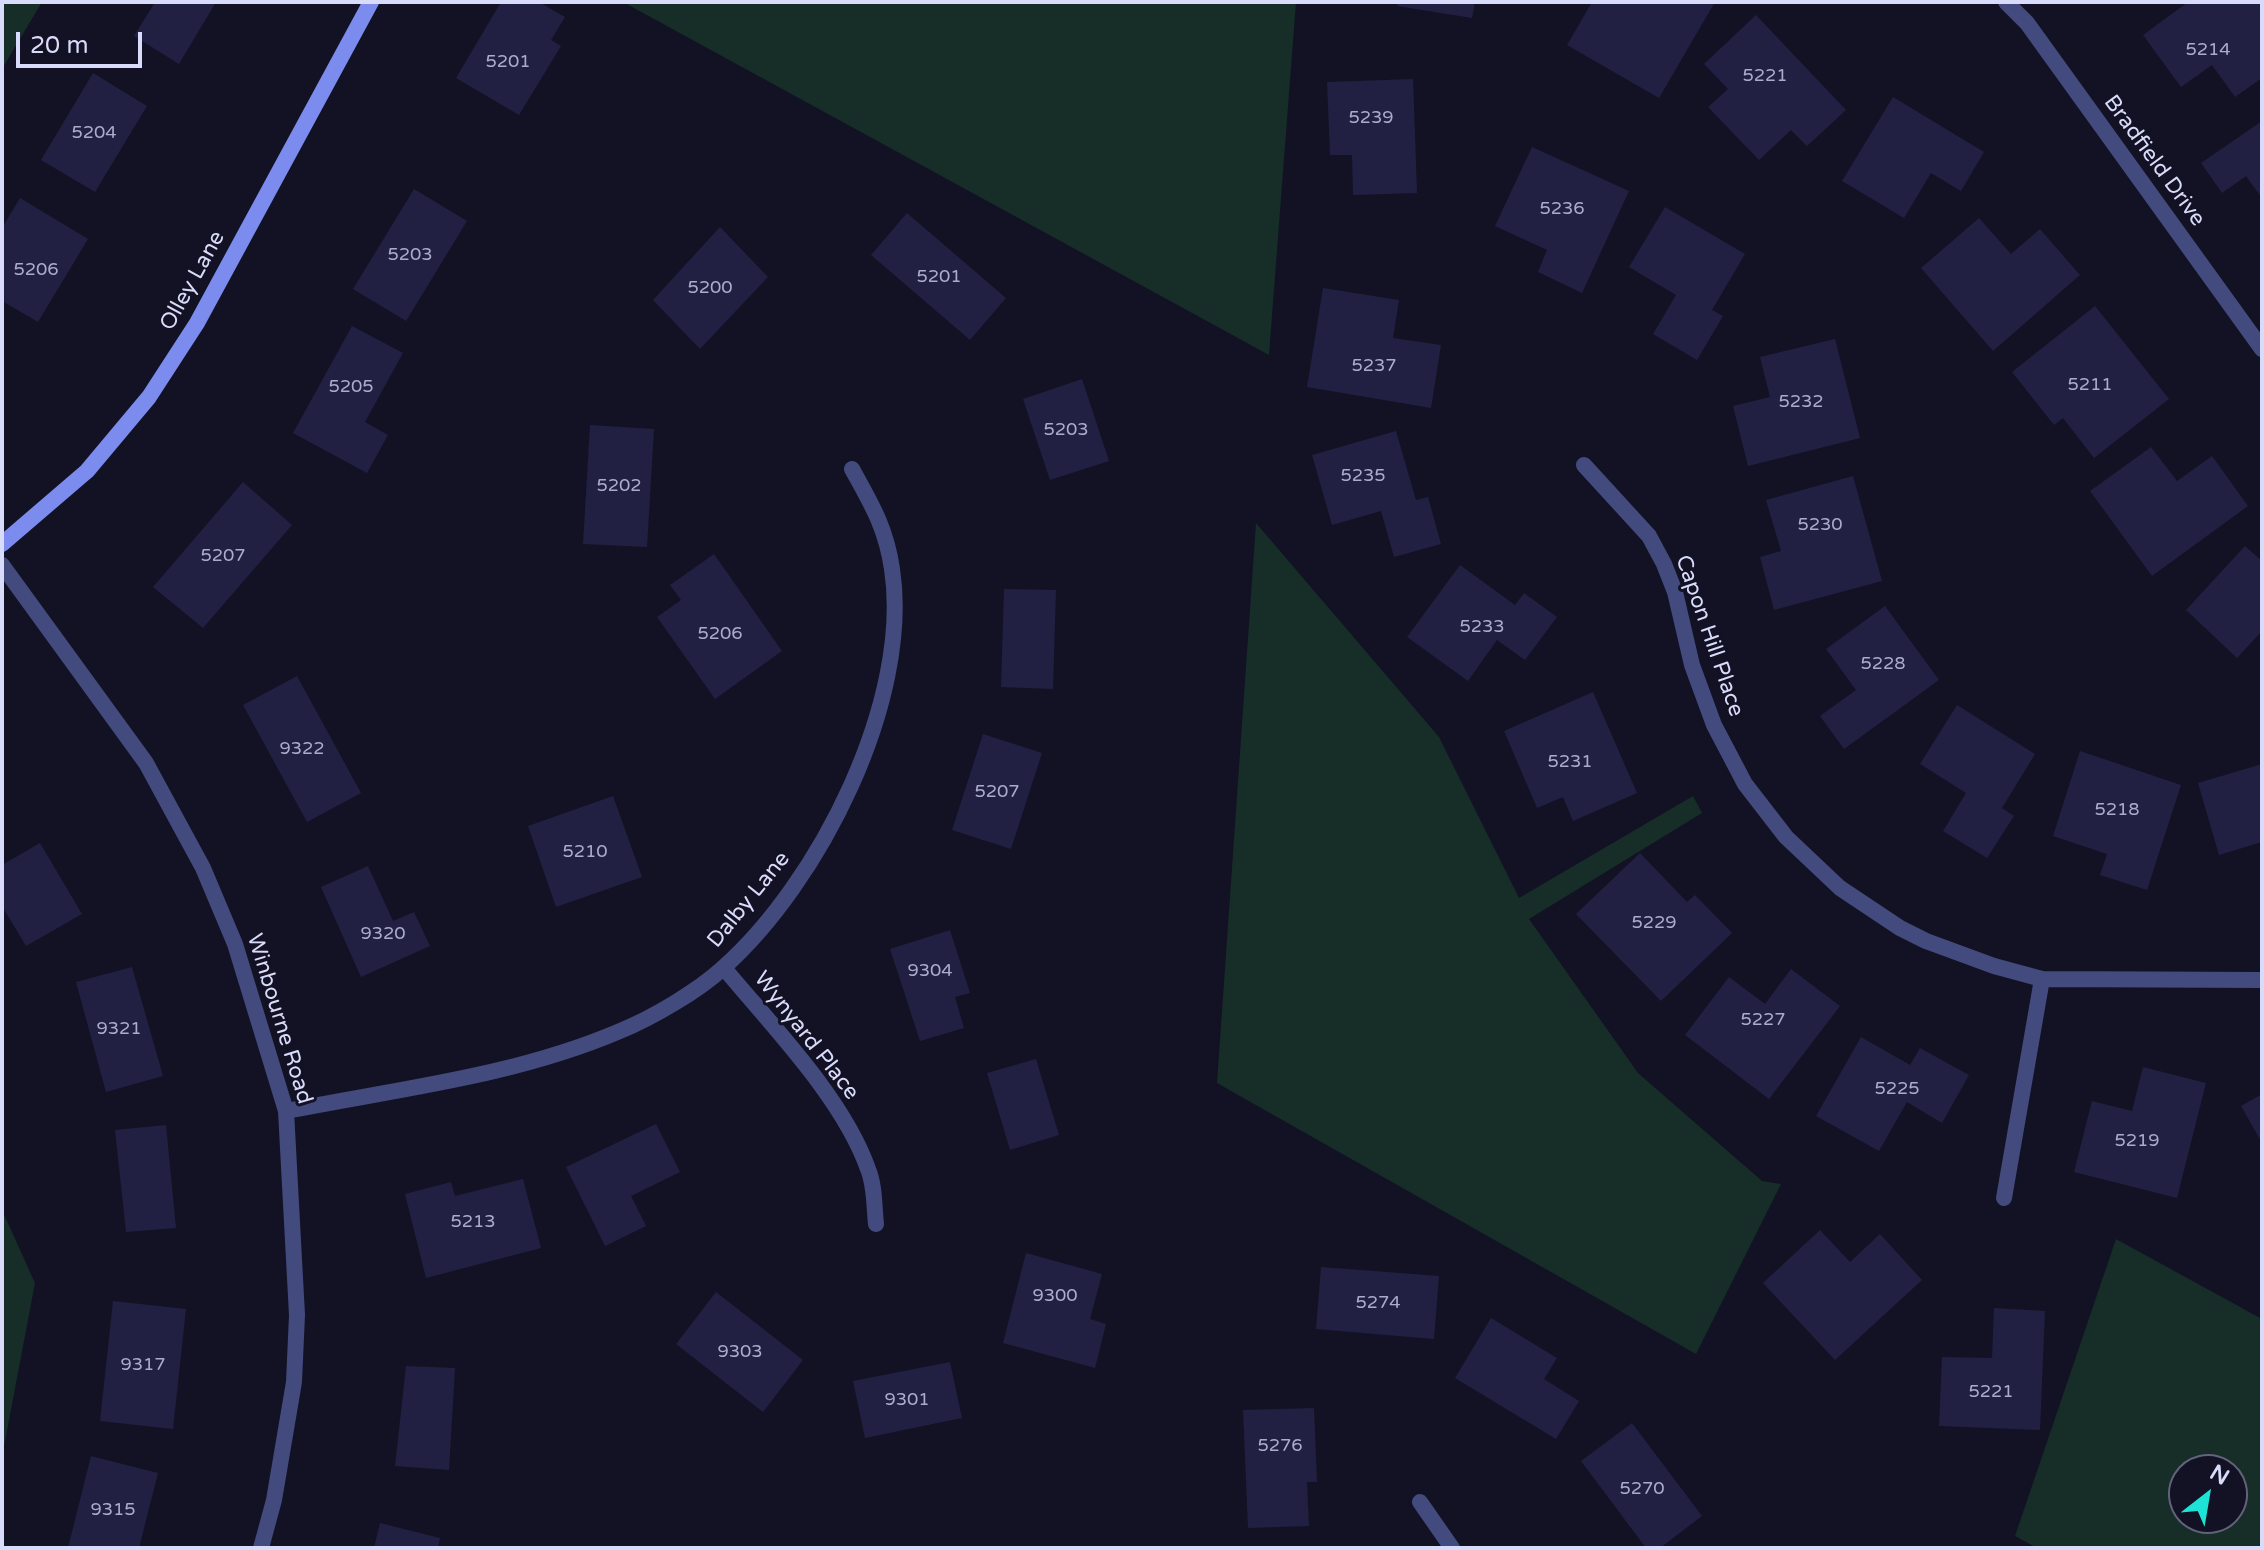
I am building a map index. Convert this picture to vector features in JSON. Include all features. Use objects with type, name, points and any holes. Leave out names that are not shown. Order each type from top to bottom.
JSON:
[{"type":"street","name":"Olley Lane","points":[[2,544],[87,471],[149,397],[197,323],[371,2]]},
{"type":"street","name":"Bradfield Drive","points":[[2006,2],[2027,23],[2262,349]]},
{"type":"street","name":"Capon Hill Place","points":[[1584,465],[1649,536],[1675,592],[1692,665],[1714,725],[1745,784],[1786,837],[1840,888],[1900,928],[1926,941],[2042,979],[2262,980]]},
{"type":"street","name":"Dalby Lane","points":[[286,1111],[515,1066],[570,1050],[623,1030],[702,986],[749,942],[789,892],[842,810],[874,726],[888,670],[894,618],[893,571],[881,521],[852,469]]},
{"type":"street","name":"Winbourne Road","points":[[2,565],[146,763],[203,868],[235,944],[286,1111],[297,1315],[294,1382],[274,1500],[261,1548]]},
{"type":"street","name":"Wynyard Place","points":[[724,968],[837,1106],[868,1166],[876,1224]]},
{"type":"street","points":[[2004,1198],[2042,979]]},
{"type":"street","points":[[1420,1502],[1452,1548]]},
{"type":"green space","points":[[2,2],[42,2],[2,69]]},
{"type":"green space","points":[[623,2],[1296,2],[1269,355]]},
{"type":"green space","points":[[1256,523],[1439,737],[1519,898],[1693,796],[1702,813],[1529,919],[1638,1073],[1762,1181],[1781,1184],[1696,1354],[1217,1083]]},
{"type":"green space","points":[[2,1210],[35,1283],[2,1457]]},
{"type":"green space","points":[[2116,1239],[2262,1319],[2262,1548],[2037,1548],[2015,1536]]},
{"type":"building","points":[[155,2],[216,2],[179,64],[134,36]]},
{"type":"building","points":[[501,2],[539,2],[565,17],[551,40],[561,46],[519,115],[456,78]]},
{"type":"building","points":[[1398,2],[1475,2],[1472,18],[1397,6]]},
{"type":"building","points":[[1592,2],[1715,2],[1659,98],[1567,45]]},
{"type":"building","points":[[2188,2],[2262,2],[2262,78],[2235,97],[2212,65],[2181,87],[2143,35]]},
{"type":"building","points":[[1756,15],[1846,110],[1807,146],[1791,130],[1759,160],[1708,107],[1728,89],[1704,64]]},
{"type":"building","points":[[93,73],[147,106],[95,192],[41,160]]},
{"type":"building","points":[[1413,79],[1417,193],[1353,195],[1352,155],[1330,155],[1327,82]]},
{"type":"building","points":[[1893,97],[1984,152],[1961,191],[1931,173],[1904,218],[1842,181]]},
{"type":"building","points":[[2262,121],[2262,198],[2246,176],[2222,193],[2201,163]]},
{"type":"building","points":[[1532,147],[1629,191],[1582,293],[1538,272],[1547,250],[1495,226]]},
{"type":"building","points":[[414,189],[467,221],[406,321],[353,289]]},
{"type":"building","points":[[20,198],[88,239],[38,322],[2,301],[2,228]]},
{"type":"building","points":[[1665,207],[1745,254],[1712,310],[1723,316],[1697,360],[1653,334],[1676,295],[1629,267]]},
{"type":"building","points":[[907,213],[1006,298],[970,340],[871,255]]},
{"type":"building","points":[[1979,218],[2011,254],[2040,229],[2080,275],[1993,351],[1921,268]]},
{"type":"building","points":[[720,227],[768,277],[700,349],[653,300]]},
{"type":"building","points":[[1323,288],[1399,300],[1393,338],[1441,345],[1431,408],[1307,387]]},
{"type":"building","points":[[2095,306],[2169,399],[2094,458],[2063,418],[2054,425],[2012,372]]},
{"type":"building","points":[[352,326],[403,353],[365,422],[388,435],[367,473],[293,433]]},
{"type":"building","points":[[1835,339],[1860,438],[1748,466],[1733,406],[1770,397],[1760,357]]},
{"type":"building","points":[[1082,379],[1109,461],[1050,480],[1023,399]]},
{"type":"building","points":[[590,425],[654,429],[647,547],[583,544]]},
{"type":"building","points":[[1396,431],[1416,500],[1428,497],[1441,544],[1394,557],[1381,511],[1332,525],[1312,455]]},
{"type":"building","points":[[2151,447],[2177,481],[2212,456],[2248,506],[2152,576],[2090,491]]},
{"type":"building","points":[[1853,476],[1882,581],[1774,610],[1760,557],[1781,551],[1766,500]]},
{"type":"building","points":[[243,482],[292,525],[203,628],[153,587]]},
{"type":"building","points":[[2245,546],[2262,561],[2262,631],[2237,658],[2186,610]]},
{"type":"building","points":[[714,554],[782,651],[715,699],[657,617],[681,600],[670,585]]},
{"type":"building","points":[[1460,565],[1515,605],[1524,593],[1557,617],[1525,660],[1497,640],[1468,681],[1407,637]]},
{"type":"building","points":[[1004,589],[1056,590],[1053,689],[1001,687]]},
{"type":"building","points":[[1885,606],[1939,680],[1844,749],[1820,716],[1856,690],[1826,649]]},
{"type":"building","points":[[297,676],[361,793],[307,822],[243,705]]},
{"type":"building","points":[[1593,692],[1637,793],[1573,821],[1563,797],[1537,808],[1504,731]]},
{"type":"building","points":[[1957,705],[2035,754],[2002,808],[2014,816],[1987,858],[1943,831],[1966,793],[1920,764]]},
{"type":"building","points":[[983,734],[1042,753],[1011,849],[952,830]]},
{"type":"building","points":[[2080,751],[2181,785],[2147,890],[2100,875],[2107,854],[2053,836]]},
{"type":"building","points":[[2262,764],[2262,842],[2219,855],[2198,783]]},
{"type":"building","points":[[613,796],[642,877],[556,907],[528,826]]},
{"type":"building","points":[[40,843],[82,914],[26,946],[2,906],[2,865]]},
{"type":"building","points":[[1640,853],[1687,902],[1695,895],[1732,933],[1661,1001],[1576,914]]},
{"type":"building","points":[[368,866],[393,921],[414,912],[430,946],[361,977],[321,887]]},
{"type":"building","points":[[950,930],[970,993],[955,997],[964,1028],[920,1041],[890,949]]},
{"type":"building","points":[[132,967],[163,1076],[106,1092],[76,982]]},
{"type":"building","points":[[1791,969],[1840,1006],[1769,1099],[1685,1035],[1729,977],[1765,1004]]},
{"type":"building","points":[[1861,1037],[1910,1065],[1920,1048],[1969,1075],[1942,1123],[1907,1102],[1879,1151],[1816,1116]]},
{"type":"building","points":[[1036,1059],[1059,1135],[1010,1150],[987,1073]]},
{"type":"building","points":[[2143,1067],[2206,1083],[2177,1198],[2074,1172],[2092,1101],[2132,1111]]},
{"type":"building","points":[[2262,1094],[2262,1143],[2241,1106]]},
{"type":"building","points":[[656,1124],[680,1172],[631,1196],[646,1226],[605,1246],[566,1167]]},
{"type":"building","points":[[166,1125],[176,1228],[126,1232],[115,1130]]},
{"type":"building","points":[[523,1179],[541,1248],[426,1278],[405,1194],[451,1182],[455,1196]]},
{"type":"building","points":[[1820,1230],[1850,1262],[1880,1234],[1922,1280],[1835,1360],[1763,1283]]},
{"type":"building","points":[[1026,1253],[1102,1274],[1090,1319],[1106,1324],[1095,1368],[1003,1343]]},
{"type":"building","points":[[1321,1267],[1439,1276],[1434,1339],[1316,1329]]},
{"type":"building","points":[[716,1292],[803,1360],[763,1412],[676,1344]]},
{"type":"building","points":[[113,1301],[186,1309],[173,1429],[100,1421]]},
{"type":"building","points":[[1994,1308],[2045,1311],[2040,1430],[1939,1426],[1942,1357],[1992,1358]]},
{"type":"building","points":[[1491,1318],[1557,1358],[1544,1379],[1579,1401],[1556,1439],[1455,1378]]},
{"type":"building","points":[[950,1362],[962,1418],[865,1438],[853,1381]]},
{"type":"building","points":[[406,1366],[455,1368],[449,1470],[395,1466]]},
{"type":"building","points":[[1314,1408],[1317,1482],[1307,1482],[1309,1526],[1248,1528],[1243,1410]]},
{"type":"building","points":[[1632,1423],[1702,1516],[1660,1548],[1646,1548],[1581,1461]]},
{"type":"building","points":[[91,1456],[158,1473],[139,1548],[68,1548]]},
{"type":"building","points":[[380,1523],[440,1538],[438,1548],[374,1548]]}]
